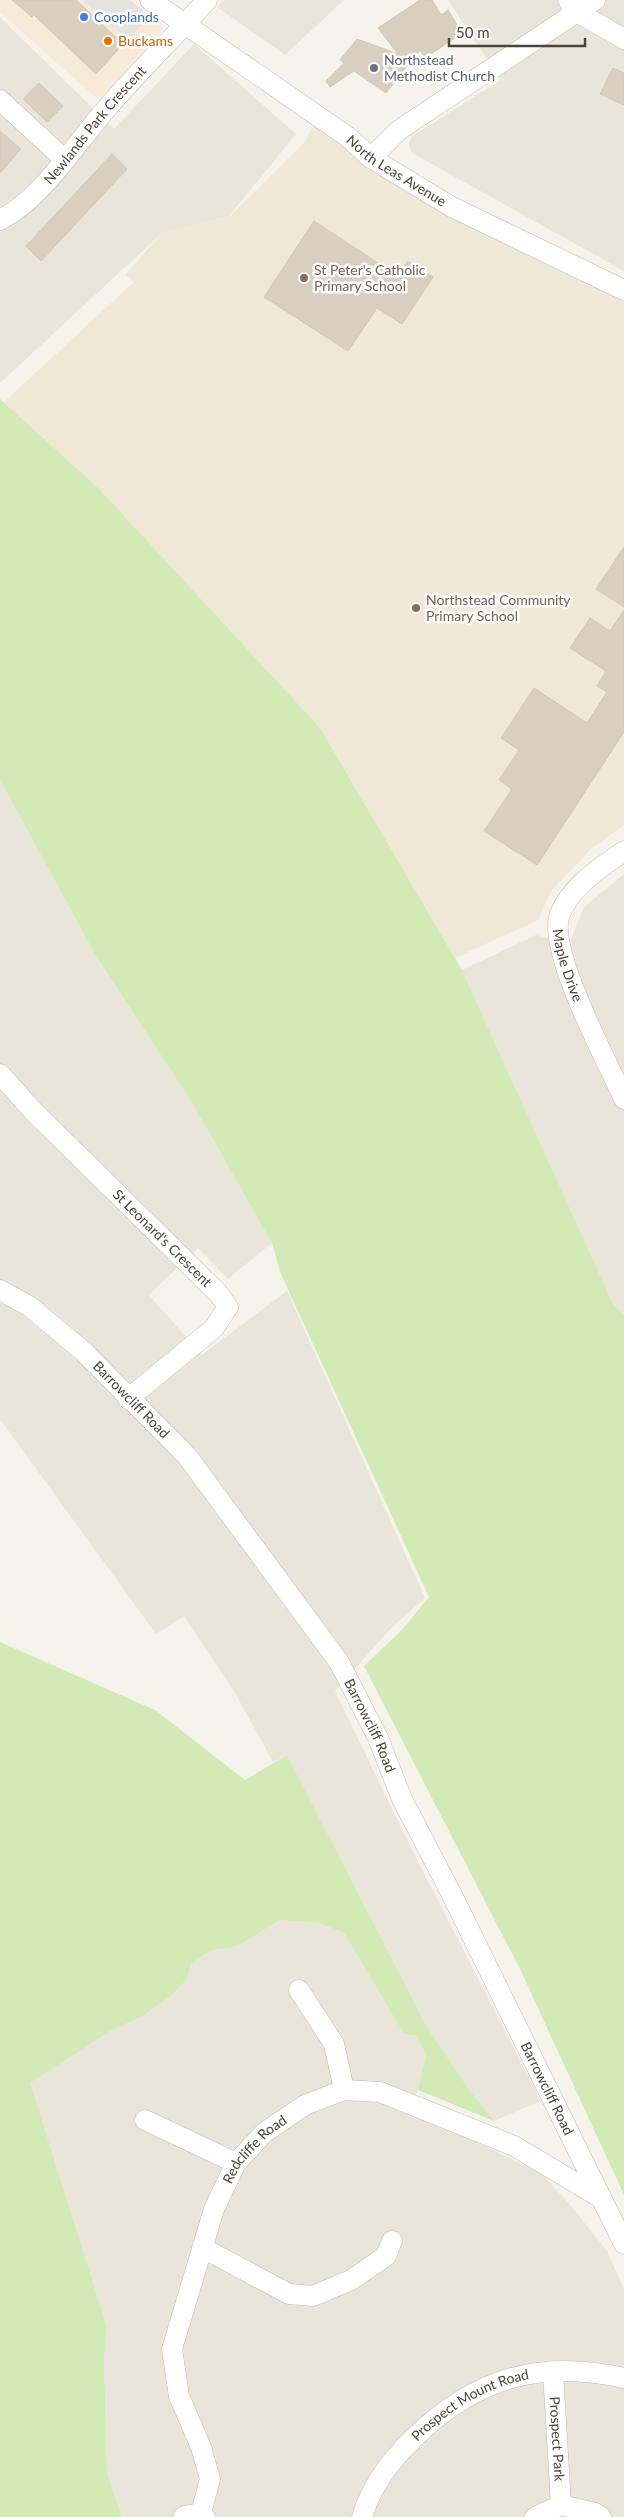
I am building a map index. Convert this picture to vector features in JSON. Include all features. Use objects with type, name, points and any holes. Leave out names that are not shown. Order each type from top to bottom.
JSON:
[{"type":"street","name":"North Leas Avenue","points":[[150,0],[348,137],[371,158],[452,208],[624,290]]},
{"type":"street","name":"Newlands Park Crescent","points":[[0,220],[18,211],[109,105],[207,0]]},
{"type":"street","points":[[371,158],[399,130],[573,6],[596,0]]},
{"type":"street","points":[[573,6],[624,38]]},
{"type":"street","points":[[0,100],[64,159]]},
{"type":"street","name":"Maple Drive","points":[[624,851],[576,887],[560,916],[557,935],[567,973],[624,1099]]},
{"type":"street","name":"St Leonard's Crescent","points":[[0,1074],[34,1112],[218,1293],[228,1307],[214,1328],[128,1399]]},
{"type":"street","name":"Barrowcliff Road","points":[[0,1290],[29,1306],[77,1346],[187,1456],[339,1662],[378,1738],[402,1799],[451,1893],[624,2244]]},
{"type":"street","points":[[299,1990],[334,2044],[344,2090]]},
{"type":"street","name":"Redcliffe Road","points":[[197,2515],[210,2479],[201,2448],[179,2396],[172,2349],[214,2210],[236,2163],[265,2132],[305,2105],[344,2090],[380,2092],[514,2146],[601,2198]]},
{"type":"street","points":[[145,2120],[236,2163]]},
{"type":"street","points":[[203,2248],[289,2294],[313,2296],[350,2280],[386,2256],[392,2241]]},
{"type":"street","name":"Prospect Mount Road","points":[[362,2517],[380,2476],[404,2448],[439,2414],[456,2402],[508,2379],[553,2371],[575,2370],[624,2378]]},
{"type":"street","name":"Prospect Park","points":[[553,2371],[561,2505]]},
{"type":"street","points":[[534,2517],[561,2505],[595,2513],[601,2517]]},
{"type":"shaded area","points":[[0,0],[130,0],[164,27],[101,102],[0,12]]},
{"type":"shaded area","points":[[83,0],[130,0],[149,17],[128,40]]},
{"type":"shaded area","points":[[224,0],[344,0],[285,55],[217,7]]},
{"type":"shaded area","points":[[448,0],[624,0],[624,271],[412,153],[409,145],[411,137],[501,80]]},
{"type":"shaded area","points":[[0,17],[114,129],[194,44],[296,134],[229,216],[161,234],[0,383]]},
{"type":"shaded area","name":"Northstead Community Primary School","points":[[318,117],[371,158],[624,290],[624,825],[591,849],[551,891],[538,920],[455,958],[320,728],[4,402],[134,282],[125,275],[161,234],[230,216],[304,143]]},
{"type":"shaded area","points":[[0,780],[96,956],[191,1101],[272,1243],[228,1279],[198,1248],[149,1295],[202,1355],[287,1291],[425,1598],[393,1626],[335,1691],[409,1844],[541,2101],[494,2121],[468,2088],[427,2027],[287,1755],[273,1762],[234,1691],[184,1616],[156,1634],[0,1419]]},
{"type":"shaded area","points":[[624,874],[624,1315],[613,1304],[462,970],[536,935],[569,944],[584,907]]},
{"type":"shaded area","points":[[280,1920],[319,1923],[344,1933],[404,2034],[416,2036],[426,2055],[418,2090],[408,2113],[483,2145],[542,2174],[572,2207],[607,2251],[624,2289],[624,2517],[122,2517],[107,2473],[104,2358],[107,2327],[29,2083],[112,2030],[145,2015],[172,1995],[187,1979],[191,1963],[212,1950],[231,1948],[243,1943]]},
{"type":"green space","points":[[0,399],[98,488],[320,728],[462,970],[613,1304],[624,1315],[624,2195],[521,1971],[364,1666],[401,1631],[429,1597],[280,1272],[272,1243],[191,1101],[96,956],[0,780]]},
{"type":"green space","points":[[0,1642],[155,1710],[245,1780],[287,1755],[427,2027],[468,2088],[494,2121],[418,2090],[426,2055],[416,2036],[404,2034],[344,1933],[319,1923],[280,1920],[243,1943],[231,1948],[212,1950],[191,1963],[187,1979],[172,1995],[145,2015],[112,2030],[30,2083],[107,2327],[104,2358],[107,2473],[122,2517],[0,2517]]},
{"type":"building","points":[[12,0],[76,0],[123,44],[96,74],[34,15],[32,17]]},
{"type":"building","points":[[420,0],[432,0],[441,15],[448,10],[462,33],[425,58],[420,50],[386,93],[354,71],[330,87],[326,81],[344,63],[340,60],[357,39],[398,54],[378,28]]},
{"type":"building","points":[[613,68],[624,73],[624,105],[600,94]]},
{"type":"building","points":[[39,83],[63,106],[47,122],[23,99]]},
{"type":"building","points":[[0,131],[21,149],[0,173]]},
{"type":"building","points":[[112,154],[127,169],[41,261],[26,246]]},
{"type":"building","points":[[314,221],[398,276],[408,261],[433,277],[402,324],[377,308],[348,351],[264,297]]},
{"type":"building","points":[[624,547],[624,607],[596,589]]},
{"type":"building","points":[[624,610],[624,732],[537,865],[484,831],[512,789],[499,780],[519,750],[501,738],[534,688],[587,723],[607,692],[597,686],[606,671],[570,648],[590,618],[610,631]]},
{"type":"place","name":"Cooplands","points":[[84,17]]},
{"type":"place","name":"Buckams","points":[[108,41]]},
{"type":"place","name":"Northstead Methodist Church","points":[[374,68]]},
{"type":"place","name":"St Peter's Catholic Primary School","points":[[304,278]]},
{"type":"place","name":"Northstead Community Primary School","points":[[416,608]]}]
